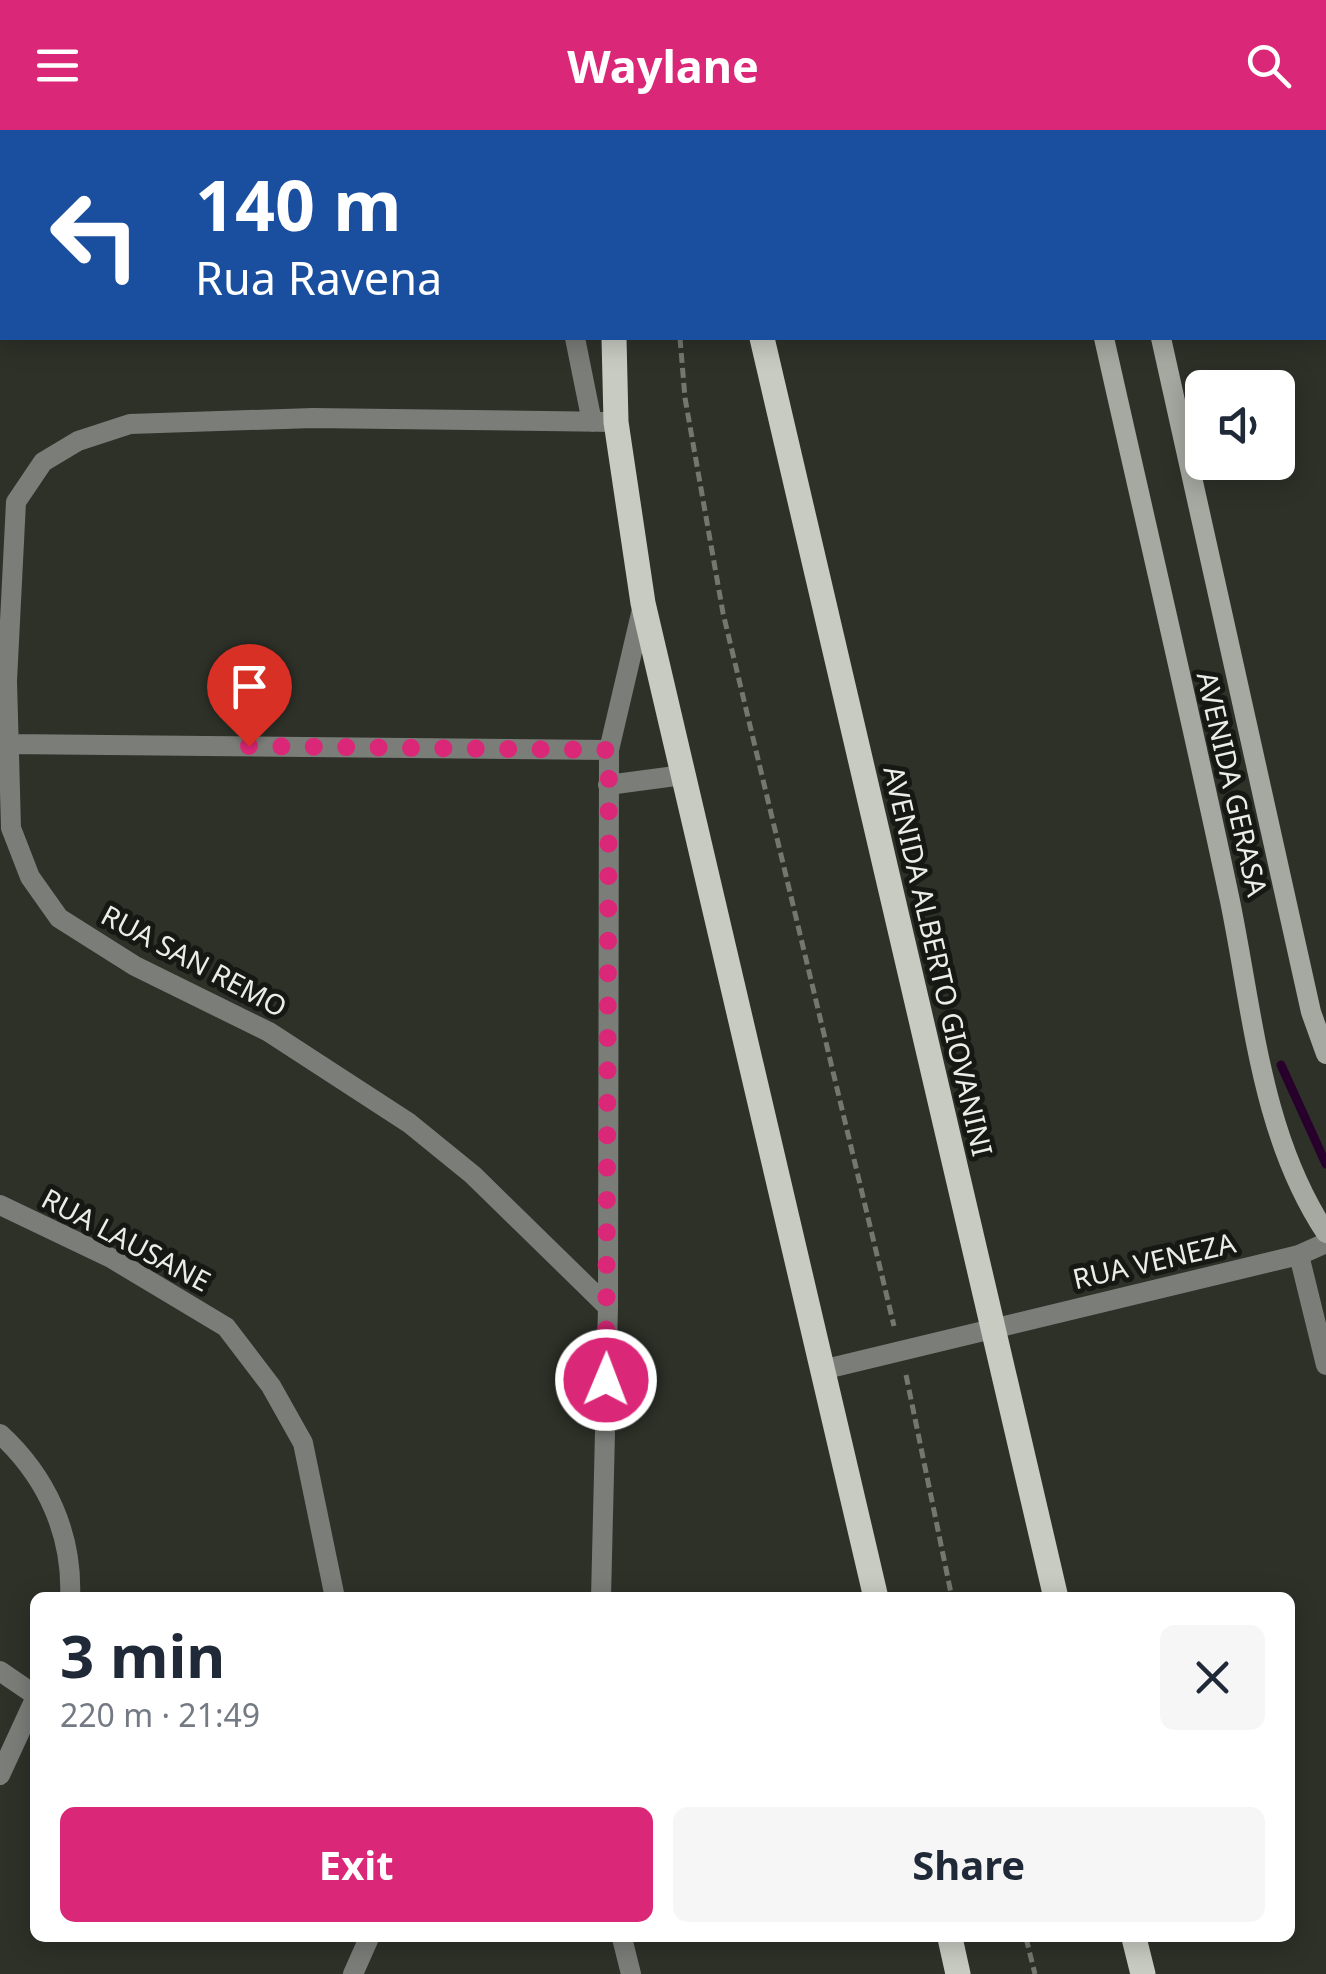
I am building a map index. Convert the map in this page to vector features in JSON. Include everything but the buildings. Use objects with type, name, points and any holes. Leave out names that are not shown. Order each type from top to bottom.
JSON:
[{"type":"main road","points":[[614,340],[604,422],[875,1592]]},
{"type":"main road","name":"AVENIDA ALBERTO GIOVANINI","points":[[762,340],[1055,1592]]},
{"type":"main road","name":"AVENIDA GERASA","points":[[1104,340],[1230,903],[1262,1076],[1292,1171],[1326,1233]]},
{"type":"main road","name":"AVENIDA GERASA","points":[[1161,340],[1310,1012],[1326,1054]]},
{"type":"main road","points":[[951,1942],[958,1974]]},
{"type":"main road","points":[[1135,1942],[1143,1974]]},
{"type":"street","points":[[575,340],[604,422]]},
{"type":"street","name":"RUA SAN REMO","points":[[604,422],[313,418],[148,423],[130,424],[78,440],[43,462],[16,502],[9,568],[9,744],[12,828],[30,878],[60,918],[134,966],[269,1032],[410,1123],[473,1175],[608,1307]]},
{"type":"street","points":[[600,1592],[608,1307],[609,750],[644,603]]},
{"type":"street","points":[[9,744],[609,750]]},
{"type":"street","points":[[608,785],[683,775]]},
{"type":"street","name":"RUA LAUSANE","points":[[0,1205],[111,1258],[226,1326],[272,1386],[303,1443],[335,1592]]},
{"type":"street","name":"RUA VENEZA","points":[[826,1369],[1299,1255],[1326,1243]]},
{"type":"street","points":[[1299,1255],[1326,1365]]},
{"type":"street","points":[[0,1434],[19,1451],[53,1504],[72,1559],[70,1592]]},
{"type":"street","points":[[0,1671],[30,1693]]},
{"type":"street","points":[[0,1775],[30,1708]]},
{"type":"street","points":[[353,1974],[367,1942]]},
{"type":"street","points":[[623,1942],[631,1974]]},
{"type":"path","points":[[680,340],[684,398],[724,613],[900,1350],[951,1592]]},
{"type":"path","points":[[1027,1942],[1035,1974]]},
{"type":"waterway","points":[[1281,1065],[1326,1164]]},
{"type":"route","points":[[249,746],[609,750],[606,1380]]}]
